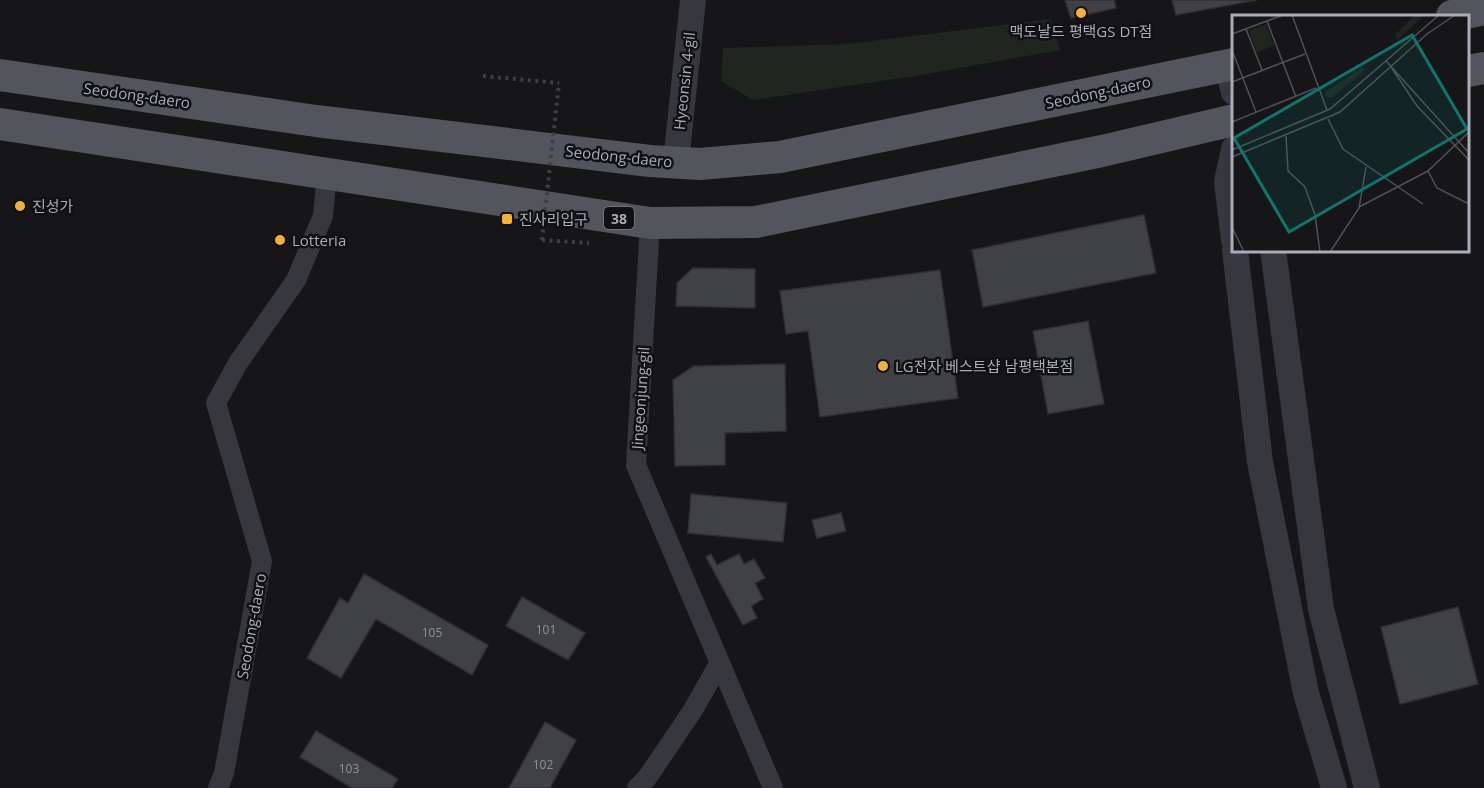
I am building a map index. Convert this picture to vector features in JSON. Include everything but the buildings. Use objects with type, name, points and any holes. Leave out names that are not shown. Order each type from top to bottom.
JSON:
[{"type":"main road","points":[[1457,15],[1484,9]]},
{"type":"main road","points":[[1469,72],[1484,68]]},
{"type":"main road","name":"Seodong-daero","points":[[0,75],[316,121],[650,161],[700,164],[780,157],[1231,74]]},
{"type":"main road","name":"38","points":[[0,124],[650,223],[756,222],[1102,152],[1232,120]]},
{"type":"street","name":"Hyeonsin 4-gil","points":[[676,162],[693,0]]},
{"type":"street","points":[[1232,154],[1227,182],[1232,230]]},
{"type":"street","name":"Seodong-daero","points":[[218,788],[224,773],[262,561],[216,403],[238,363],[296,280],[323,216],[327,174]]},
{"type":"street","name":"Jingeonjung-gil","points":[[650,223],[636,465],[773,788]]},
{"type":"street","points":[[1235,252],[1260,462],[1306,693],[1334,788]]},
{"type":"street","points":[[1273,252],[1321,609],[1367,788]]},
{"type":"street","points":[[637,788],[647,778],[693,710],[719,664]]},
{"type":"path","points":[[483,76],[559,83],[542,240],[589,243]]},
{"type":"shaded area","points":[[1051,19],[1060,50],[915,76],[753,100],[721,81],[723,48],[847,44]]},
{"type":"place","name":"맥도날드 평택GS DT점","points":[[1081,13]]},
{"type":"place","name":"진성가","points":[[20,206]]},
{"type":"place","name":"진사리입구","points":[[507,219]]},
{"type":"place","name":"Lotteria","points":[[280,240]]},
{"type":"place","name":"LG전자 베스트샵 남평택본점","points":[[883,366]]}]
